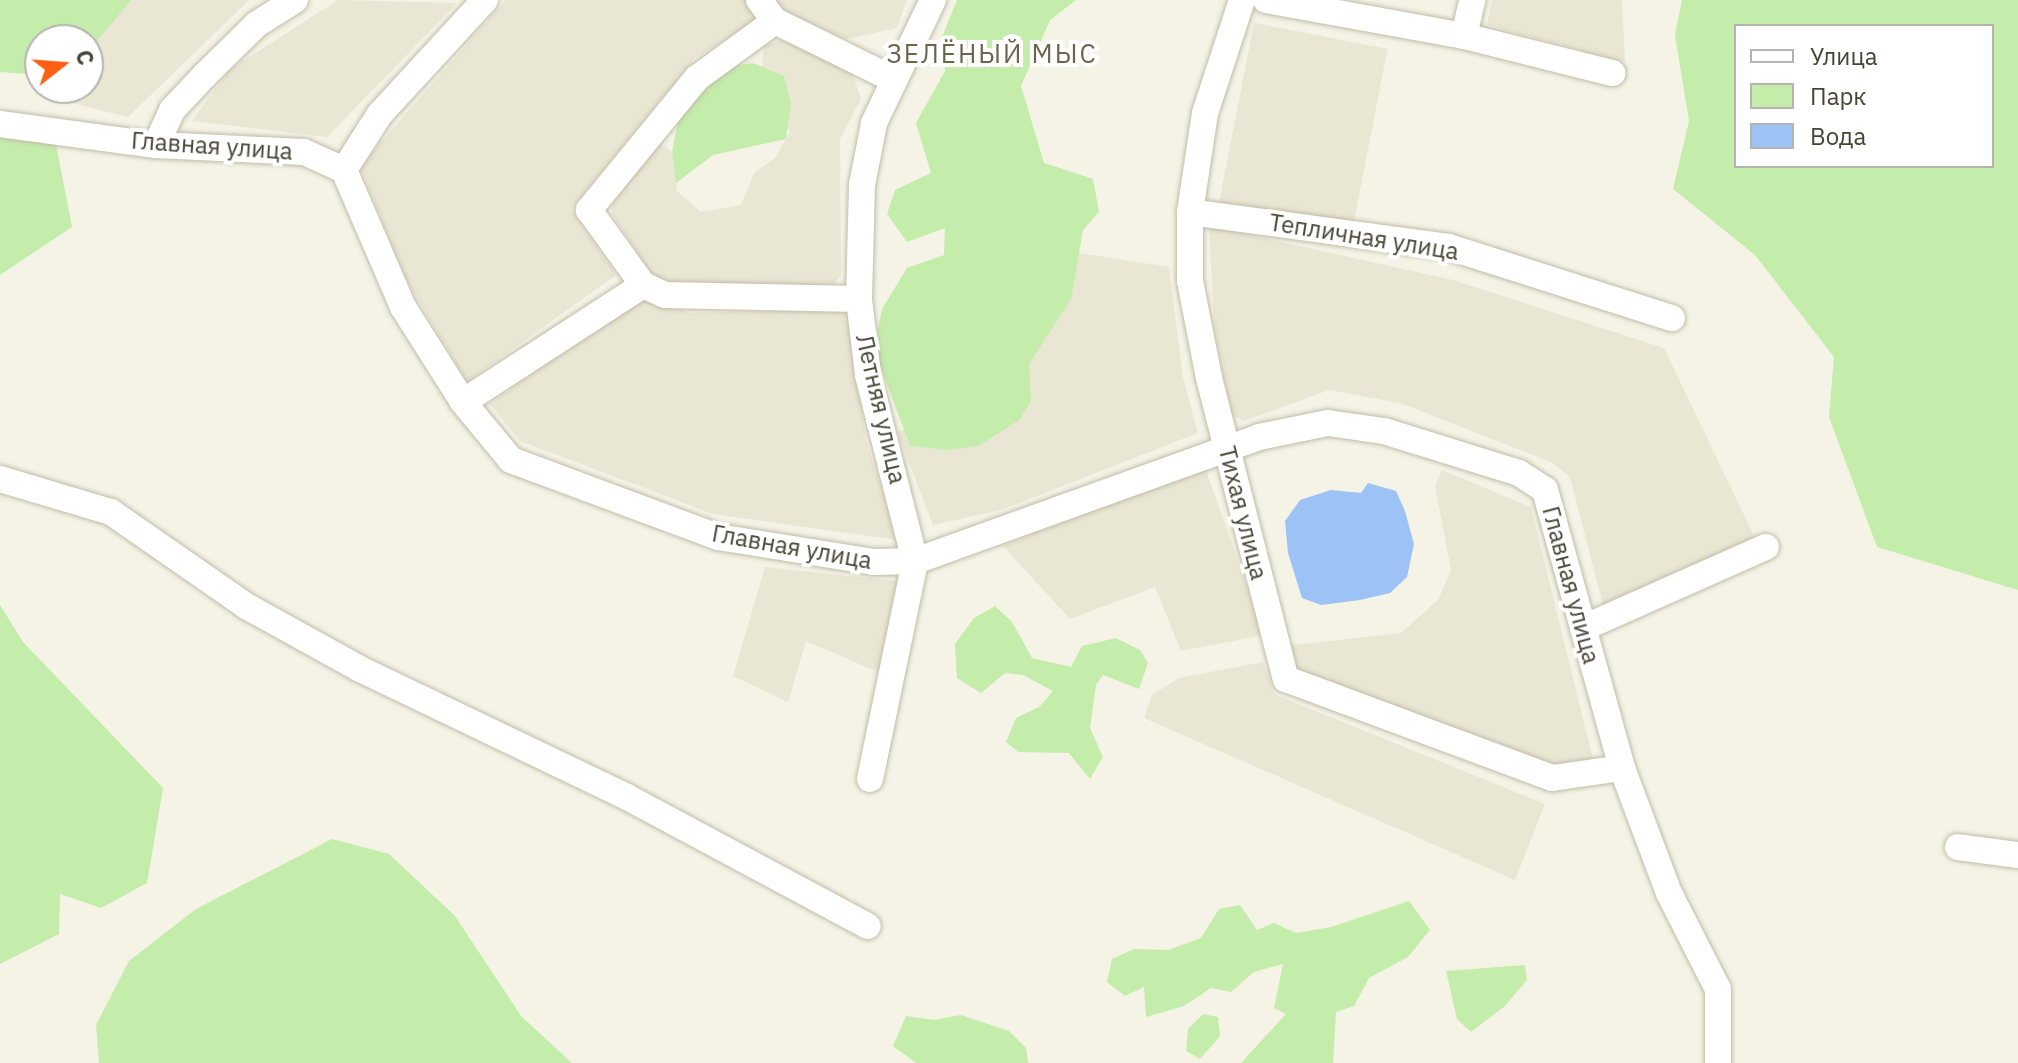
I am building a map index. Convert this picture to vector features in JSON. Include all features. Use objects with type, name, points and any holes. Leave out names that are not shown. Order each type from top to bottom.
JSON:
[{"type":"street","points":[[156,145],[172,110],[206,74],[257,24],[295,0]]},
{"type":"street","name":"Летняя улица","points":[[870,779],[915,561],[868,375],[859,299],[862,185],[874,123],[933,0]]},
{"type":"street","name":"Тихая улица","points":[[1242,0],[1205,113],[1190,212],[1190,281],[1227,449],[1286,679],[1552,778],[1622,768]]},
{"type":"street","points":[[1266,0],[1464,36],[1612,73]]},
{"type":"street","points":[[1464,36],[1472,0]]},
{"type":"street","points":[[344,170],[380,114],[479,2]]},
{"type":"street","points":[[859,299],[686,299],[643,285],[589,210],[697,78],[767,10],[893,79]]},
{"type":"street","name":"Главная улица","points":[[0,124],[156,145],[304,152],[344,170],[403,307],[463,402],[511,460],[607,500],[718,537],[874,562],[915,561],[1227,449],[1328,423],[1384,431],[1519,473],[1545,490],[1622,768],[1669,893],[1718,989],[1718,1063]]},
{"type":"street","name":"Тепличная улица","points":[[1190,212],[1449,247],[1672,318]]},
{"type":"street","points":[[463,402],[643,285]]},
{"type":"street","points":[[0,479],[111,512],[246,606],[360,669],[641,804],[868,926]]},
{"type":"street","points":[[1583,628],[1766,547]]},
{"type":"street","points":[[1958,847],[2018,855]]},
{"type":"shaded area","points":[[86,0],[249,0],[128,117],[75,104],[104,104],[104,24],[87,24]]},
{"type":"shaded area","points":[[338,0],[457,3],[327,137],[192,121],[229,70]]},
{"type":"shaded area","points":[[506,0],[751,0],[765,17],[695,58],[571,209],[616,275],[467,382],[406,279],[360,166]]},
{"type":"shaded area","points":[[776,0],[907,0],[897,28],[847,39],[788,15]]},
{"type":"shaded area","points":[[1492,0],[1622,0],[1625,62],[1487,25]]},
{"type":"shaded area","points":[[1254,23],[1388,49],[1351,235],[1218,210]]},
{"type":"shaded area","points":[[785,38],[852,72],[861,99],[840,139],[841,276],[829,288],[681,287],[653,276],[612,214],[614,194],[659,142],[672,152],[677,191],[701,212],[741,205],[754,173],[775,158],[790,132],[761,71],[764,46]]},
{"type":"shaded area","points":[[1209,226],[1453,280],[1664,348],[1755,538],[1603,605],[1570,477],[1551,462],[1400,403],[1329,390],[1244,421],[1231,415],[1214,323]]},
{"type":"shaded area","points":[[1060,250],[1169,267],[1183,378],[1198,433],[1001,510],[933,525],[897,431],[983,410]]},
{"type":"shaded area","points":[[643,295],[689,313],[847,308],[866,440],[898,540],[713,514],[520,441],[490,404]]},
{"type":"shaded area","points":[[1199,468],[1207,473],[1264,635],[1181,651],[1155,587],[1070,619],[1003,546]]},
{"type":"shaded area","points":[[1442,470],[1531,507],[1593,759],[1554,776],[1296,674],[1285,646],[1401,633],[1438,600],[1451,570],[1435,486]]},
{"type":"shaded area","points":[[765,567],[897,581],[878,672],[806,641],[788,702],[733,676]]},
{"type":"shaded area","points":[[1263,662],[1274,694],[1545,804],[1515,880],[1144,718],[1152,695],[1179,678]]},
{"type":"green space","points":[[0,0],[131,0],[104,33],[104,24],[24,24],[24,74],[0,72]]},
{"type":"green space","points":[[957,0],[1076,0],[1050,20],[1021,86],[1044,163],[1093,179],[1099,212],[1083,230],[1071,299],[1029,364],[1031,401],[1019,420],[978,446],[948,450],[910,446],[874,349],[882,309],[907,268],[944,255],[945,228],[907,242],[887,214],[895,190],[931,173],[916,123],[945,71],[942,37]]},
{"type":"green space","points":[[1682,0],[2018,0],[2018,590],[1877,547],[1829,417],[1834,357],[1755,255],[1673,189],[1689,121],[1675,35]]},
{"type":"green space","points":[[753,63],[784,76],[791,104],[786,139],[713,155],[676,183],[672,152],[679,116],[692,92],[731,66]]},
{"type":"green space","points":[[0,129],[55,139],[72,227],[0,275]]},
{"type":"green space","points":[[0,605],[23,642],[163,788],[147,883],[101,908],[60,894],[59,934],[0,964]]},
{"type":"green space","points":[[995,606],[1012,622],[1032,658],[1071,667],[1082,646],[1116,638],[1140,650],[1148,663],[1139,689],[1103,675],[1096,685],[1090,728],[1103,757],[1090,779],[1069,753],[1018,752],[1006,742],[1016,718],[1039,707],[1053,691],[1023,675],[1005,673],[981,693],[957,678],[955,644],[974,618]]},
{"type":"green space","points":[[332,839],[389,854],[455,916],[521,1016],[572,1063],[99,1063],[96,1025],[129,961],[196,909]]},
{"type":"green space","points":[[1409,901],[1430,930],[1408,957],[1369,978],[1354,1006],[1336,1012],[1333,1063],[1241,1063],[1286,1014],[1274,1008],[1283,964],[1254,972],[1231,992],[1211,988],[1184,1006],[1146,1017],[1144,987],[1125,996],[1107,982],[1112,959],[1134,949],[1168,950],[1201,938],[1219,909],[1240,905],[1257,930],[1274,923],[1296,933],[1331,927]]},
{"type":"green space","points":[[1525,965],[1527,980],[1505,1006],[1471,1032],[1457,1019],[1446,971]]},
{"type":"green space","points":[[1203,1014],[1218,1017],[1220,1036],[1200,1059],[1186,1051],[1188,1029]]},
{"type":"green space","points":[[961,1015],[1009,1031],[1026,1048],[1028,1063],[916,1063],[893,1046],[906,1016],[934,1020]]},
{"type":"water","points":[[1368,483],[1396,491],[1405,511],[1414,544],[1407,577],[1390,593],[1360,600],[1321,605],[1302,598],[1288,553],[1285,521],[1300,500],[1331,490],[1361,493]]},
{"type":"district","name":"ЗЕЛЁНЫЙ МЫС","points":[[992,54]]}]
